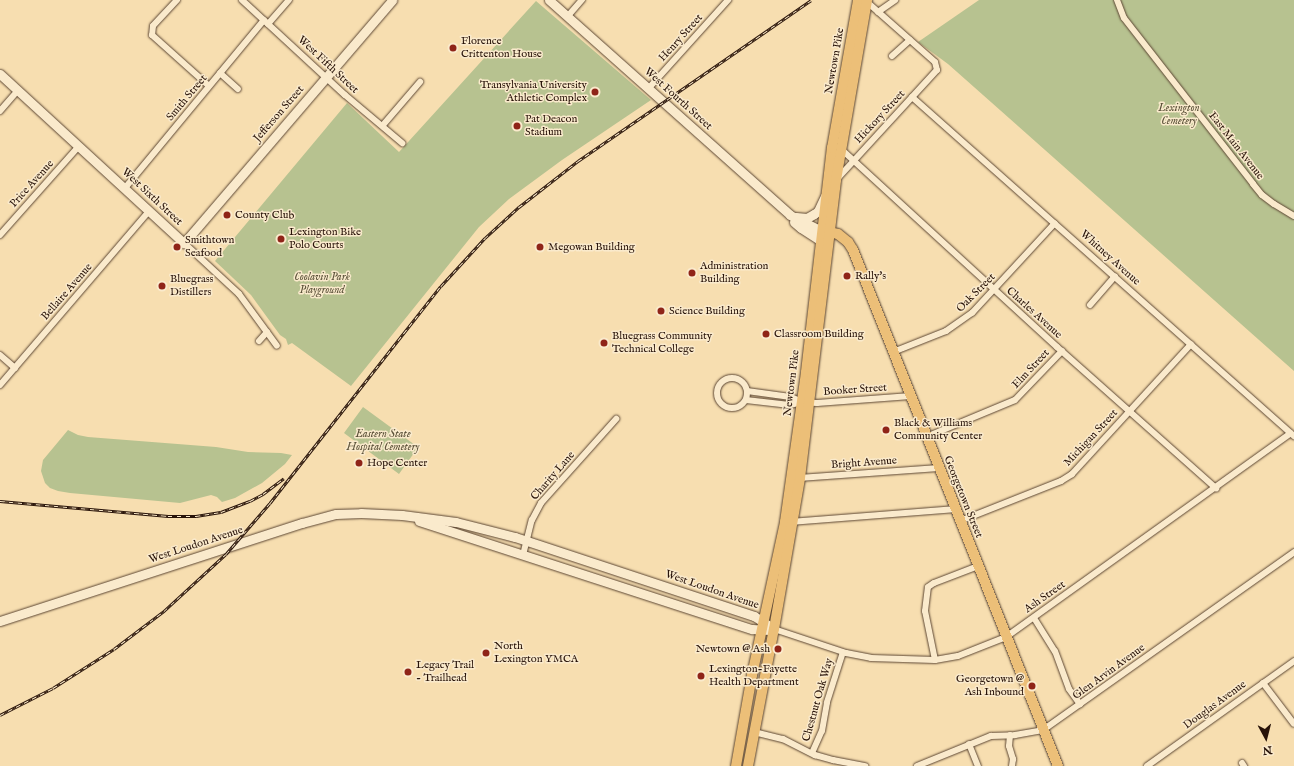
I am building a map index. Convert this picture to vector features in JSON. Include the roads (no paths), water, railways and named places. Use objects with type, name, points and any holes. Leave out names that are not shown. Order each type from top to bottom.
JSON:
[{"type":"main road","name":"Jefferson Street","points":[[184,243],[392,0]]},
{"type":"main road","name":"West Fourth Street","points":[[549,0],[790,215],[801,228],[825,235]]},
{"type":"main road","name":"Newtown Pike","points":[[748,766],[774,629],[806,402],[825,235],[836,180],[864,1]]},
{"type":"main road","name":"Newtown Pike","points":[[825,235],[826,193],[835,129],[864,1]]},
{"type":"main road","name":"West Sixth Street","points":[[0,74],[184,243]]},
{"type":"main road","points":[[790,215],[807,218],[814,214],[818,211],[826,193]]},
{"type":"main road","name":"Georgetown Street","points":[[825,235],[838,234],[846,240],[853,250],[926,437],[1058,766]]},
{"type":"main road","name":"West Loudon Avenue","points":[[0,621],[320,518],[358,513],[402,515],[456,522],[526,542],[754,616],[763,626]]},
{"type":"main road","name":"West Loudon Avenue","points":[[402,515],[737,624],[763,626],[774,629]]},
{"type":"main road","name":"Newtown Pike","points":[[736,766],[763,626],[789,522]]},
{"type":"street","points":[[177,0],[152,29],[154,38],[209,86]]},
{"type":"street","name":"West Fifth Street","points":[[242,0],[326,78],[383,125],[402,143]]},
{"type":"street","name":"Smith Street","points":[[125,188],[220,73],[266,22],[289,0]]},
{"type":"street","points":[[567,17],[582,0]]},
{"type":"street","name":"Henry Street","points":[[648,89],[728,0]]},
{"type":"street","points":[[878,12],[895,0]]},
{"type":"street","name":"East Main Avenue","points":[[1117,0],[1124,18],[1253,184],[1274,204],[1294,216]]},
{"type":"street","points":[[864,1],[910,40],[892,56]]},
{"type":"street","name":"Hickory Street","points":[[836,180],[937,70],[935,62],[910,40]]},
{"type":"street","points":[[220,73],[238,89]]},
{"type":"street","points":[[383,125],[420,82]]},
{"type":"street","points":[[0,111],[18,90]]},
{"type":"street","name":"Whitney Avenue","points":[[912,97],[1292,434]]},
{"type":"street","name":"Price Avenue","points":[[0,235],[79,146]]},
{"type":"street","name":"Charles Avenue","points":[[841,149],[994,290],[1216,488]]},
{"type":"street","name":"Bellaire Avenue","points":[[0,385],[149,211]]},
{"type":"street","name":"Oak Street","points":[[893,352],[956,325],[972,313],[1055,223]]},
{"type":"street","name":"West Sixth Street","points":[[184,243],[239,294],[278,346]]},
{"type":"street","points":[[1090,305],[1115,276]]},
{"type":"street","points":[[259,341],[267,332]]},
{"type":"street","name":"Michigan Street","points":[[960,521],[1068,478],[1079,468],[1191,344]]},
{"type":"street","name":"Elm Street","points":[[926,437],[1015,400],[1062,351]]},
{"type":"street","points":[[0,355],[15,368]]},
{"type":"street","points":[[734,378],[741,380],[747,391],[746,400],[734,408],[724,406],[717,398],[717,388],[724,380],[734,378]]},
{"type":"street","points":[[747,391],[791,397],[806,402]]},
{"type":"street","name":"Booker Street","points":[[746,400],[790,405],[806,402],[911,396]]},
{"type":"street","name":"Charity Lane","points":[[522,555],[532,520],[541,503],[616,419]]},
{"type":"street","name":"Ash Street","points":[[774,629],[843,652],[879,659],[935,660],[951,658],[1006,637],[1292,434]]},
{"type":"street","name":"Bright Avenue","points":[[796,479],[939,468]]},
{"type":"street","points":[[789,522],[956,509]]},
{"type":"street","name":"Glen Arvin Avenue","points":[[917,766],[991,736],[1043,730],[1294,552]]},
{"type":"street","points":[[935,660],[925,611],[928,588],[934,583],[978,566]]},
{"type":"street","points":[[1034,618],[1055,650],[1070,689],[1080,704]]},
{"type":"street","name":"Chestnut Oak Way","points":[[812,753],[822,731],[827,702],[843,652]]},
{"type":"street","name":"Douglas Avenue","points":[[1147,766],[1294,661]]},
{"type":"street","points":[[1263,683],[1294,724]]},
{"type":"street","points":[[754,732],[783,739],[812,753],[833,760],[865,766]]},
{"type":"street","points":[[1010,735],[1009,746],[1013,763],[1012,766]]},
{"type":"street","points":[[969,744],[978,766]]},
{"type":"street","points":[[932,760],[935,766]]},
{"type":"railway","points":[[0,715],[53,688],[114,649],[164,611],[226,554],[270,503],[441,286],[485,238],[519,207],[578,161],[811,0]]},
{"type":"railway","points":[[0,501],[168,516],[196,516],[221,512],[250,501],[263,494],[284,478]]},
{"type":"place","name":"Florence Crittenton House","points":[[453,48]]},
{"type":"place","name":"Transylvania University Athletic Complex","points":[[595,92]]},
{"type":"place","name":"Pat Deacon Stadium","points":[[517,126]]},
{"type":"place","name":"County Club","points":[[227,215]]},
{"type":"place","name":"Lexington Bike Polo Courts","points":[[281,239]]},
{"type":"place","name":"Smithtown Seafood","points":[[177,247]]},
{"type":"place","name":"Megowan Building","points":[[540,247]]},
{"type":"place","name":"Administration Building","points":[[692,273]]},
{"type":"place","name":"Rally's","points":[[847,276]]},
{"type":"place","name":"Bluegrass Distillers","points":[[162,286]]},
{"type":"place","name":"Science Building","points":[[661,311]]},
{"type":"place","name":"Classroom Building","points":[[766,334]]},
{"type":"place","name":"Bluegrass Community Technical College","points":[[604,343]]},
{"type":"place","name":"Black & Williams Community Center","points":[[886,430]]},
{"type":"place","name":"Hope Center","points":[[359,463]]},
{"type":"place","name":"Newtown @ Ash","points":[[778,649]]},
{"type":"place","name":"North Lexington YMCA","points":[[486,653]]},
{"type":"place","name":"Legacy Trail - Trailhead","points":[[408,672]]},
{"type":"place","name":"Lexington-Fayette Health Department","points":[[701,676]]},
{"type":"place","name":"Georgetown @ Ash Inbound","points":[[1032,686]]},
{"type":"park label","name":"Lexington Cemetery","points":[[1179,115]]},
{"type":"park label","name":"Coolavin Park Playground","points":[[322,284]]},
{"type":"park label","name":"Eastern State Hospital Cemetery","points":[[383,441]]}]
